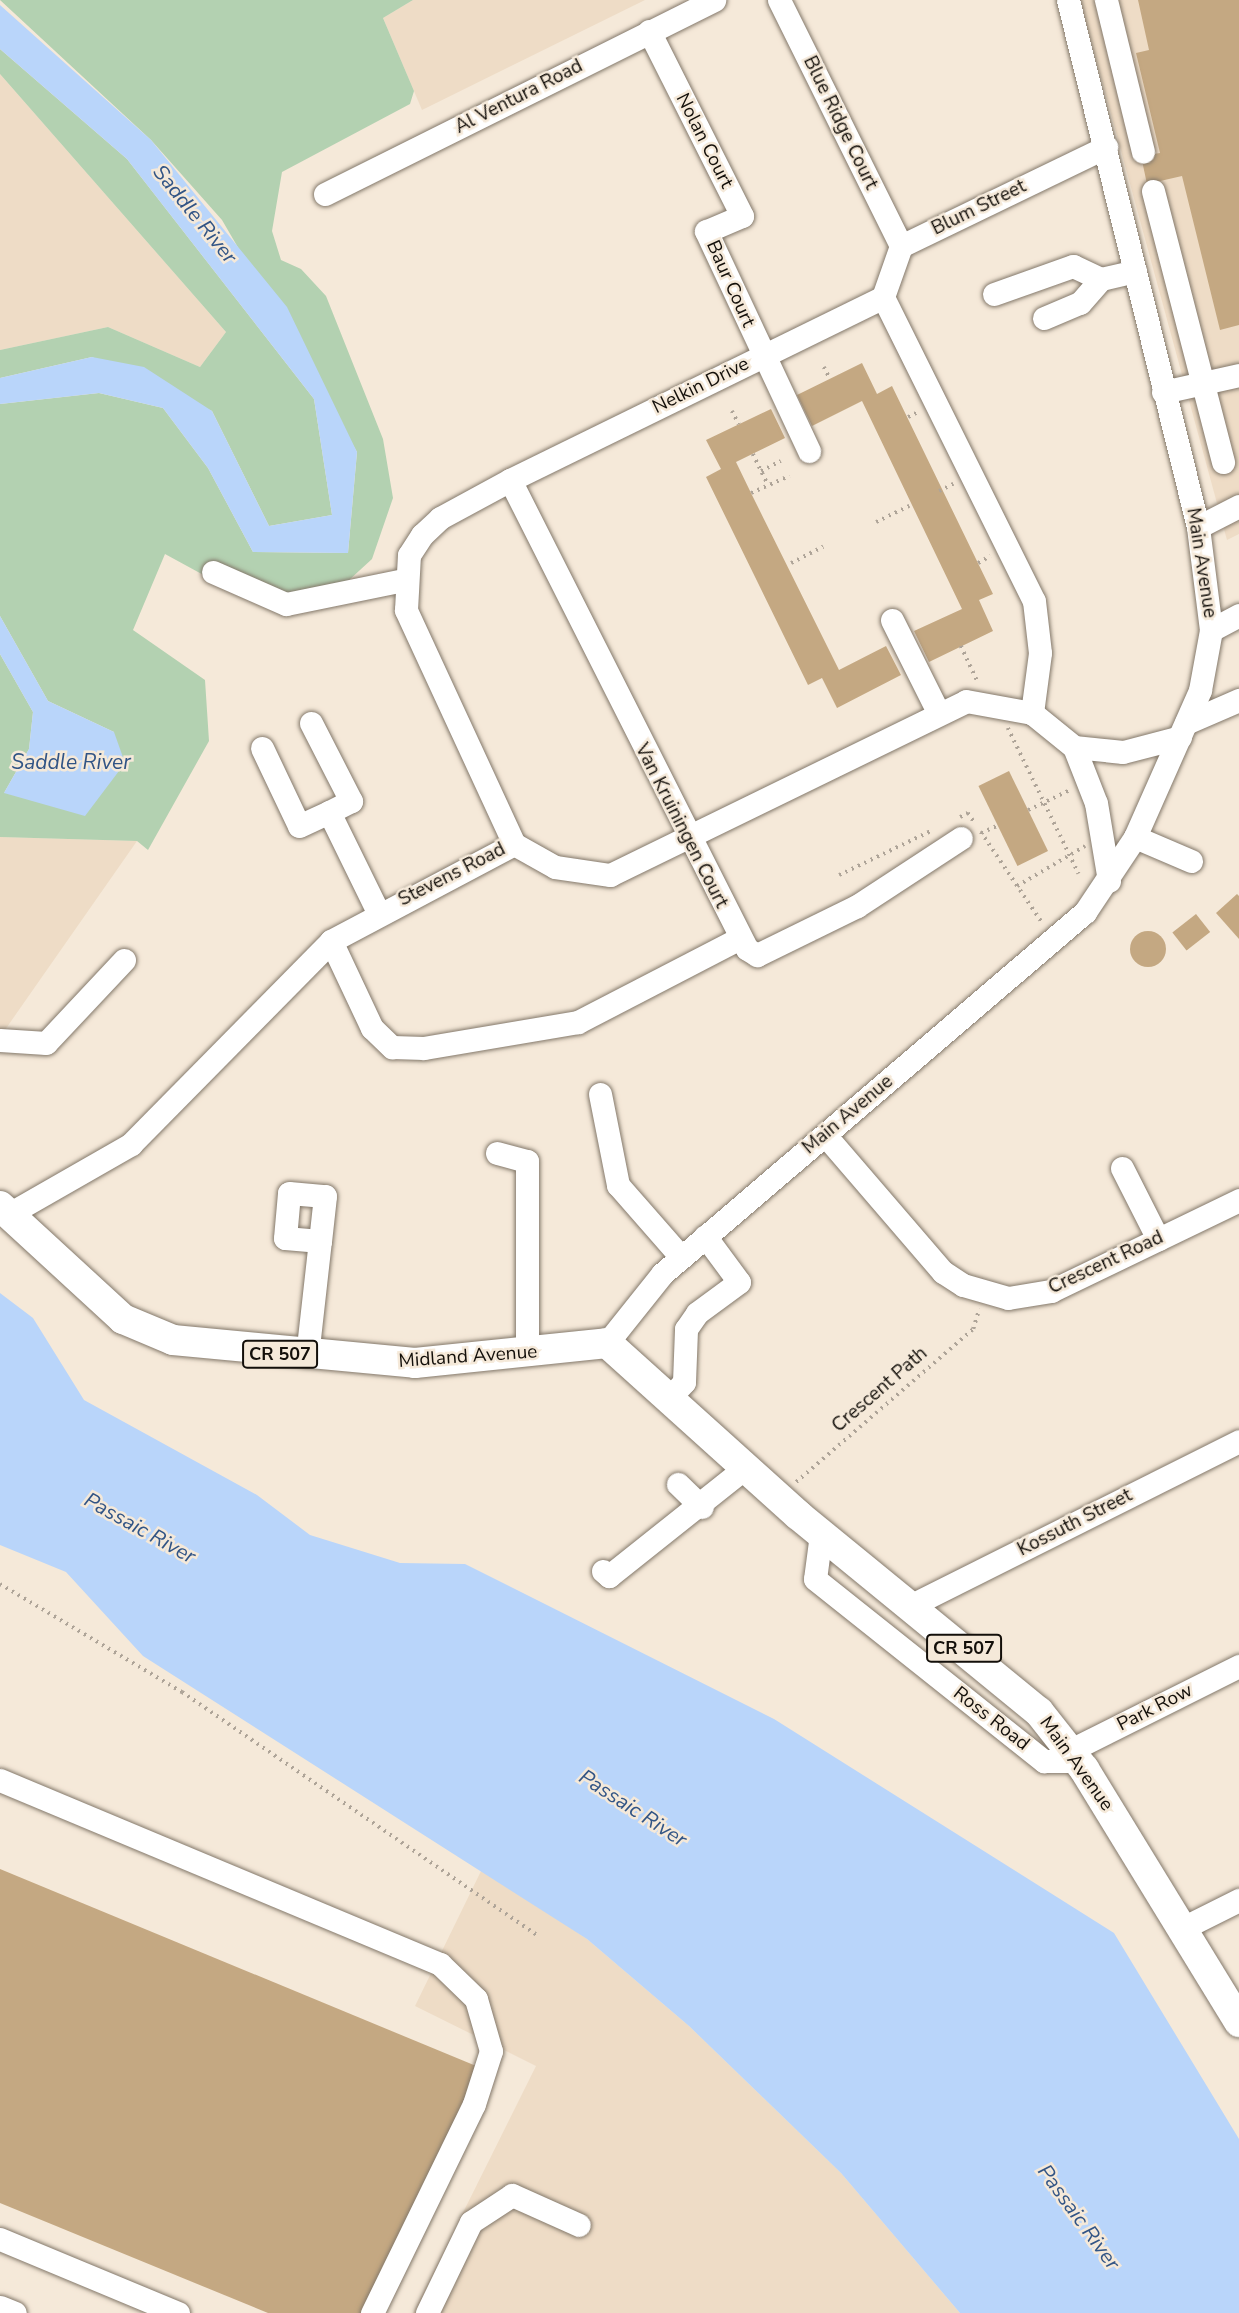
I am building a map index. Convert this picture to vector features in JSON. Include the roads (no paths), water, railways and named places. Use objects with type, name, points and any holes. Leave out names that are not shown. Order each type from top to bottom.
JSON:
[{"type":"main road","name":"Midland Avenue","points":[[4,1210],[100,1301],[147,1332],[307,1356],[415,1363],[527,1354],[607,1343]]},
{"type":"main road","name":"Main Avenue","points":[[607,1343],[671,1395],[821,1534],[1002,1678],[1075,1755],[1239,2022]]},
{"type":"street","name":"Al Ventura Road","points":[[325,194],[714,0]]},
{"type":"street","name":"Blue Ridge Court","points":[[779,0],[901,246]]},
{"type":"street","name":"Main Avenue","points":[[607,1343],[641,1295],[681,1257],[1074,924],[1110,881],[1135,837],[1228,626],[1198,527],[1163,392],[1106,147],[1068,0]]},
{"type":"street","points":[[1106,0],[1143,152]]},
{"type":"street","name":"Nolan Court","points":[[649,31],[742,216],[706,231]]},
{"type":"street","name":"Blum Street","points":[[901,246],[1106,147]]},
{"type":"street","points":[[1153,191],[1200,384],[1223,462]]},
{"type":"street","name":"Baur Court","points":[[706,231],[808,451]]},
{"type":"street","points":[[901,246],[883,297],[1034,601],[1040,653],[1032,713]]},
{"type":"street","points":[[994,294],[1073,266],[1101,279]]},
{"type":"street","points":[[1044,318],[1080,303],[1101,279],[1135,271]]},
{"type":"street","name":"Nelkin Drive","points":[[514,844],[406,610],[404,580],[410,555],[440,517],[883,297]]},
{"type":"street","points":[[1163,392],[1239,375]]},
{"type":"street","name":"Van Kruiningen Court","points":[[510,480],[738,939]]},
{"type":"street","points":[[1198,527],[1239,506]]},
{"type":"street","points":[[213,572],[286,604],[404,580]]},
{"type":"street","points":[[892,620],[937,712]]},
{"type":"street","name":"Stevens Road","points":[[4,1210],[131,1144],[331,941],[378,912],[514,844],[555,867],[610,875],[937,712],[981,700],[1032,713],[1074,747],[1096,803],[1110,881]]},
{"type":"street","points":[[1074,747],[1123,752],[1183,730],[1239,701]]},
{"type":"street","points":[[262,748],[299,825],[351,801],[311,723]]},
{"type":"street","points":[[329,812],[378,912]]},
{"type":"street","points":[[331,941],[372,1028],[392,1047],[424,1048],[578,1022],[738,939],[757,955],[857,906],[971,836]]},
{"type":"street","points":[[1135,837],[1191,860]]},
{"type":"street","points":[[0,1040],[46,1043],[124,960]]},
{"type":"street","points":[[600,1094],[618,1185],[681,1257]]},
{"type":"street","name":"Crescent Road","points":[[825,1135],[943,1272],[984,1294],[1008,1298],[1051,1292],[1239,1200]]},
{"type":"street","points":[[497,1153],[527,1161],[527,1354]]},
{"type":"street","points":[[1122,1168],[1158,1239]]},
{"type":"street","points":[[671,1395],[684,1382],[686,1329],[697,1313],[739,1282],[705,1236]]},
{"type":"street","points":[[307,1356],[320,1241]]},
{"type":"street","name":"Kossuth Street","points":[[910,1606],[1239,1441]]},
{"type":"street","points":[[603,1570],[609,1576],[702,1507],[747,1467]]},
{"type":"street","points":[[678,1484],[702,1507]]},
{"type":"street","name":"Ross Road","points":[[821,1534],[815,1579],[1044,1761],[1075,1755]]},
{"type":"street","name":"Park Row","points":[[1075,1755],[1239,1666]]},
{"type":"street","points":[[0,1780],[440,1964],[476,1999],[491,2051],[474,2104],[372,2313]]},
{"type":"street","points":[[1183,1928],[1239,1900]]},
{"type":"street","points":[[427,2313],[471,2222],[512,2195],[579,2225]]},
{"type":"street","points":[[0,2239],[178,2313]]},
{"type":"street","points":[[0,2307],[15,2313]]},
{"type":"water","name":"Saddle River","points":[[0,5],[151,140],[287,307],[357,452],[348,553],[253,552],[208,468],[163,408],[99,393],[0,404],[0,378],[92,357],[144,367],[212,411],[269,526],[332,515],[314,399],[127,159],[0,49]]},
{"type":"water","name":"Saddle River","points":[[0,616],[48,701],[114,732],[125,763],[85,816],[4,793],[29,749],[33,712],[0,654]]},
{"type":"water","name":"Passaic River","points":[[0,1293],[33,1318],[84,1400],[257,1495],[310,1535],[400,1563],[465,1564],[774,1719],[1114,1933],[1239,2139],[1239,2313],[960,2313],[841,2173],[689,2026],[587,1939],[143,1656],[66,1572],[0,1545]]}]
